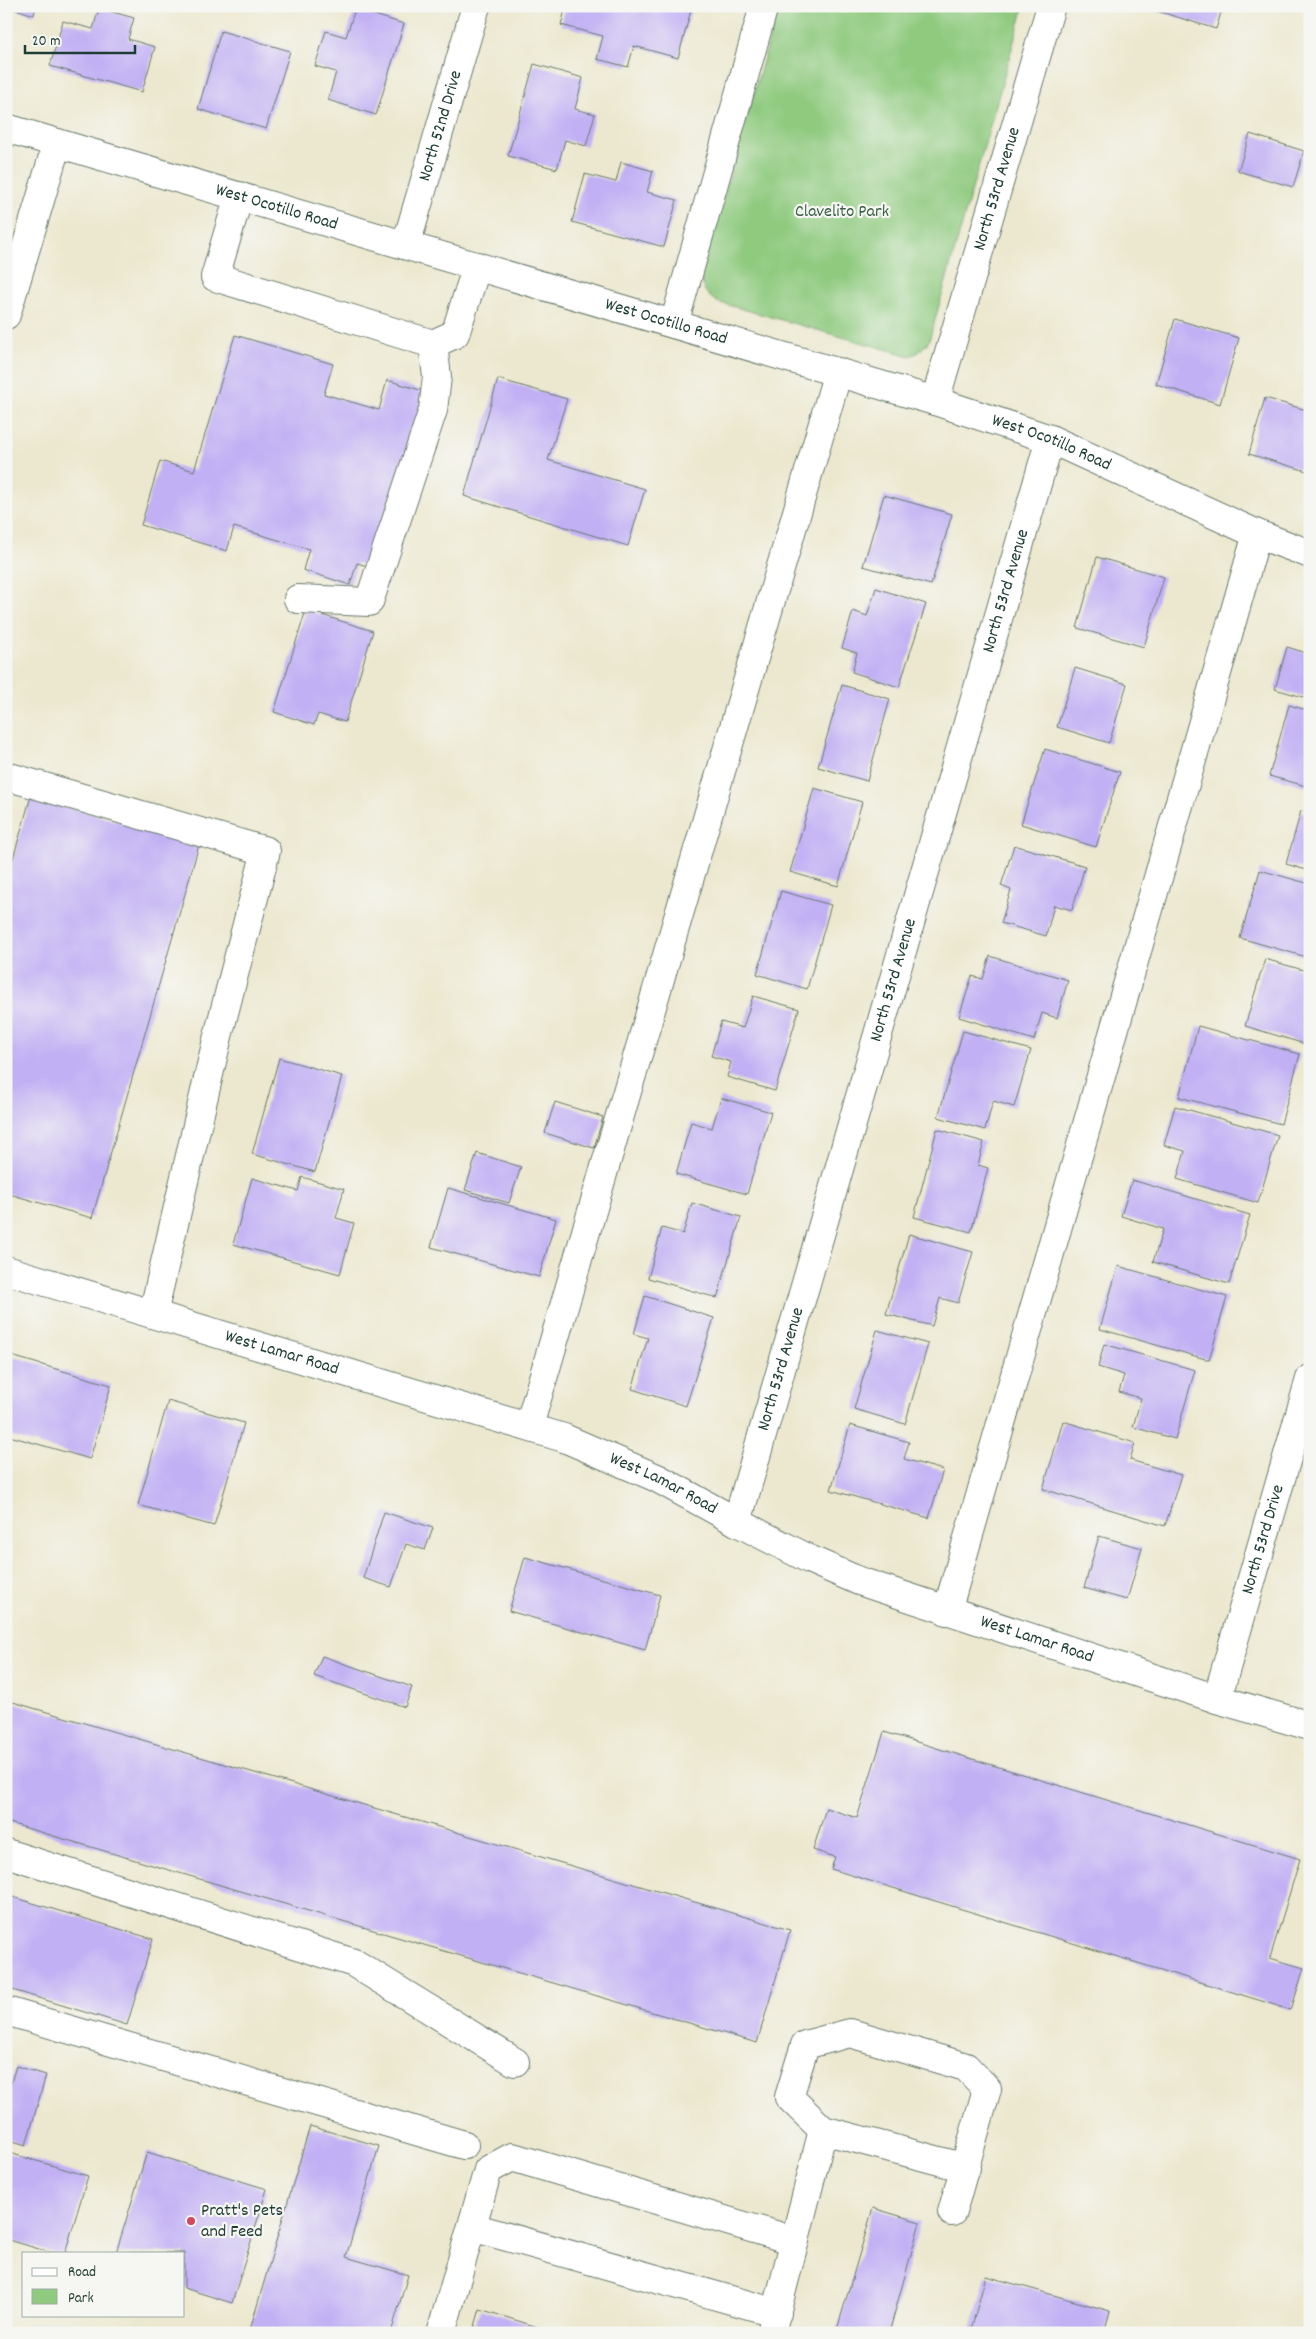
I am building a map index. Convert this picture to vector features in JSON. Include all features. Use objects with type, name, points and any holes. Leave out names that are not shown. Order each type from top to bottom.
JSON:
[{"type":"street","name":"North 52nd Drive","points":[[406,246],[476,6]]},
{"type":"street","points":[[674,324],[764,6]]},
{"type":"street","name":"North 53rd Avenue","points":[[936,401],[1051,6]]},
{"type":"street","name":"West Ocotillo Road","points":[[6,128],[936,401],[1050,439],[1257,534],[1310,554]]},
{"type":"street","points":[[6,315],[57,143]]},
{"type":"street","points":[[239,196],[215,277],[433,344],[455,334],[477,266]]},
{"type":"street","points":[[298,599],[369,602],[433,410],[437,377],[433,344]]},
{"type":"street","points":[[529,1426],[838,372]]},
{"type":"street","name":"North 53rd Avenue","points":[[737,1522],[1050,439]]},
{"type":"street","points":[[947,1611],[1257,534]]},
{"type":"street","points":[[6,776],[266,851],[217,1040],[153,1314]]},
{"type":"street","name":"West Lamar Road","points":[[6,1270],[564,1438],[657,1478],[737,1522],[859,1581],[1217,1699],[1310,1726]]},
{"type":"street","name":"North 53rd Drive","points":[[1217,1699],[1310,1379]]},
{"type":"street","points":[[6,1853],[354,1963],[515,2062]]},
{"type":"street","points":[[6,2011],[464,2145]]},
{"type":"street","points":[[952,2212],[966,2168],[988,2089],[966,2067],[850,2033],[805,2045],[789,2097],[823,2130],[966,2168]]},
{"type":"street","points":[[472,2227],[774,2323],[823,2130]]},
{"type":"street","points":[[441,2333],[488,2170],[512,2157],[795,2241]]},
{"type":"green space","name":"Clavelito Park","points":[[779,6],[1024,6],[929,341],[919,352],[910,356],[717,302],[703,287],[701,275]]},
{"type":"building","points":[[6,6],[36,6],[34,15]]},
{"type":"building","points":[[566,6],[678,6],[691,10],[678,58],[634,46],[628,67],[597,59],[603,36],[561,25]]},
{"type":"building","points":[[1156,6],[1223,6],[1216,29],[1154,10]]},
{"type":"building","points":[[99,8],[134,18],[128,39],[155,47],[142,92],[50,66],[63,21],[93,29]]},
{"type":"building","points":[[355,9],[404,24],[376,115],[328,100],[336,72],[315,66],[326,31],[346,37]]},
{"type":"building","points":[[221,31],[290,51],[266,129],[198,109]]},
{"type":"building","points":[[534,64],[583,78],[575,109],[595,114],[586,146],[565,140],[557,169],[508,156]]},
{"type":"building","points":[[1250,134],[1304,151],[1293,187],[1238,171]]},
{"type":"building","points":[[621,162],[653,171],[647,192],[677,200],[664,247],[572,222],[585,174],[616,182]]},
{"type":"building","points":[[1175,319],[1239,338],[1220,404],[1156,384]]},
{"type":"building","points":[[235,335],[333,364],[324,394],[379,410],[387,380],[427,392],[374,568],[357,563],[350,585],[303,570],[309,549],[234,527],[227,551],[141,525],[160,461],[194,471]]},
{"type":"building","points":[[498,379],[567,399],[548,460],[645,489],[628,546],[464,496]]},
{"type":"building","points":[[1265,398],[1310,411],[1310,472],[1249,454]]},
{"type":"building","points":[[884,495],[952,514],[931,585],[863,566]]},
{"type":"building","points":[[1097,557],[1164,577],[1144,647],[1077,628]]},
{"type":"building","points":[[876,588],[926,604],[899,687],[852,672],[857,653],[842,648],[853,611],[867,616]]},
{"type":"building","points":[[306,610],[373,631],[345,722],[318,714],[314,725],[274,712]]},
{"type":"building","points":[[1287,647],[1310,654],[1310,699],[1275,689]]},
{"type":"building","points":[[1075,668],[1127,684],[1109,743],[1057,727]]},
{"type":"building","points":[[842,685],[890,699],[867,781],[818,767]]},
{"type":"building","points":[[1289,705],[1310,711],[1310,787],[1269,776]]},
{"type":"building","points":[[1045,749],[1120,772],[1096,847],[1021,824]]},
{"type":"building","points":[[814,788],[862,802],[838,886],[790,872]]},
{"type":"building","points":[[31,796],[199,845],[92,1218],[6,1193],[6,883]]},
{"type":"building","points":[[1301,811],[1310,814],[1310,871],[1286,864]]},
{"type":"building","points":[[1014,845],[1085,866],[1072,910],[1054,905],[1046,936],[1001,923],[1011,890],[1001,886]]},
{"type":"building","points":[[1260,870],[1310,884],[1310,958],[1240,938]]},
{"type":"building","points":[[781,891],[831,905],[807,989],[757,974]]},
{"type":"building","points":[[990,956],[1068,980],[1057,1018],[1042,1013],[1034,1040],[959,1017],[972,976],[983,979]]},
{"type":"building","points":[[1265,959],[1310,972],[1310,1028],[1305,1044],[1245,1026]]},
{"type":"building","points":[[753,996],[799,1009],[775,1091],[727,1077],[731,1062],[711,1056],[721,1022],[743,1028]]},
{"type":"building","points":[[1198,1026],[1300,1054],[1281,1124],[1179,1097]]},
{"type":"building","points":[[963,1031],[1031,1050],[1014,1107],[993,1101],[985,1130],[938,1117]]},
{"type":"building","points":[[279,1058],[342,1076],[315,1172],[252,1154]]},
{"type":"building","points":[[721,1098],[771,1112],[747,1194],[676,1174],[691,1122],[712,1128]]},
{"type":"building","points":[[555,1102],[603,1117],[594,1148],[545,1133]]},
{"type":"building","points":[[1175,1106],[1278,1135],[1258,1203],[1177,1179],[1185,1151],[1164,1145]]},
{"type":"building","points":[[937,1129],[984,1142],[978,1165],[988,1168],[971,1232],[914,1217]]},
{"type":"building","points":[[477,1153],[521,1167],[509,1203],[465,1190]]},
{"type":"building","points":[[302,1177],[344,1189],[336,1218],[354,1223],[340,1274],[233,1244],[252,1178],[298,1191]]},
{"type":"building","points":[[1132,1180],[1250,1215],[1229,1284],[1153,1262],[1163,1229],[1121,1216]]},
{"type":"building","points":[[448,1188],[556,1219],[539,1277],[431,1247]]},
{"type":"building","points":[[692,1203],[741,1217],[717,1298],[648,1278],[662,1228],[683,1234]]},
{"type":"building","points":[[909,1234],[973,1252],[958,1303],[940,1298],[932,1326],[886,1314]]},
{"type":"building","points":[[1118,1266],[1227,1297],[1209,1360],[1100,1329]]},
{"type":"building","points":[[645,1296],[714,1318],[686,1406],[632,1389],[648,1338],[634,1334]]},
{"type":"building","points":[[877,1330],[928,1344],[905,1424],[854,1409]]},
{"type":"building","points":[[1104,1344],[1195,1370],[1175,1439],[1133,1427],[1141,1398],[1119,1392],[1124,1375],[1098,1367]]},
{"type":"building","points":[[8,1355],[111,1385],[90,1459],[6,1435],[6,1362]]},
{"type":"building","points":[[168,1401],[244,1423],[214,1526],[138,1505]]},
{"type":"building","points":[[1063,1421],[1135,1443],[1130,1460],[1181,1475],[1165,1526],[1043,1489]]},
{"type":"building","points":[[850,1425],[909,1442],[904,1459],[943,1470],[929,1518],[831,1490]]},
{"type":"building","points":[[384,1512],[433,1528],[425,1550],[406,1544],[391,1587],[363,1578]]},
{"type":"building","points":[[1099,1536],[1142,1548],[1127,1600],[1084,1588]]},
{"type":"building","points":[[525,1557],[660,1595],[645,1650],[509,1611]]},
{"type":"building","points":[[322,1656],[412,1687],[405,1707],[314,1676]]},
{"type":"building","points":[[6,1700],[790,1930],[757,2043],[6,1822]]},
{"type":"building","points":[[884,1732],[1300,1859],[1270,1958],[1304,1968],[1291,2010],[831,1869],[835,1857],[813,1850],[826,1808],[857,1818]]},
{"type":"building","points":[[6,1895],[153,1939],[127,2025],[6,1988]]},
{"type":"building","points":[[16,2066],[46,2075],[26,2145],[6,2139],[6,2099]]},
{"type":"building","points":[[310,2126],[379,2146],[346,2257],[408,2275],[391,2333],[249,2333]]},
{"type":"building","points":[[6,2152],[88,2176],[65,2252],[49,2252],[6,2239]]},
{"type":"building","name":"Pratt's Pets and Feed","points":[[147,2152],[267,2189],[232,2303],[185,2288],[185,2252],[116,2252]]},
{"type":"building","points":[[873,2208],[920,2222],[889,2333],[836,2333]]},
{"type":"building","points":[[986,2276],[1110,2311],[1104,2333],[970,2333]]},
{"type":"building","points":[[480,2309],[544,2329],[543,2333],[473,2333]]},
{"type":"place","name":"Pratt's Pets and Feed","points":[[191,2221]]}]
